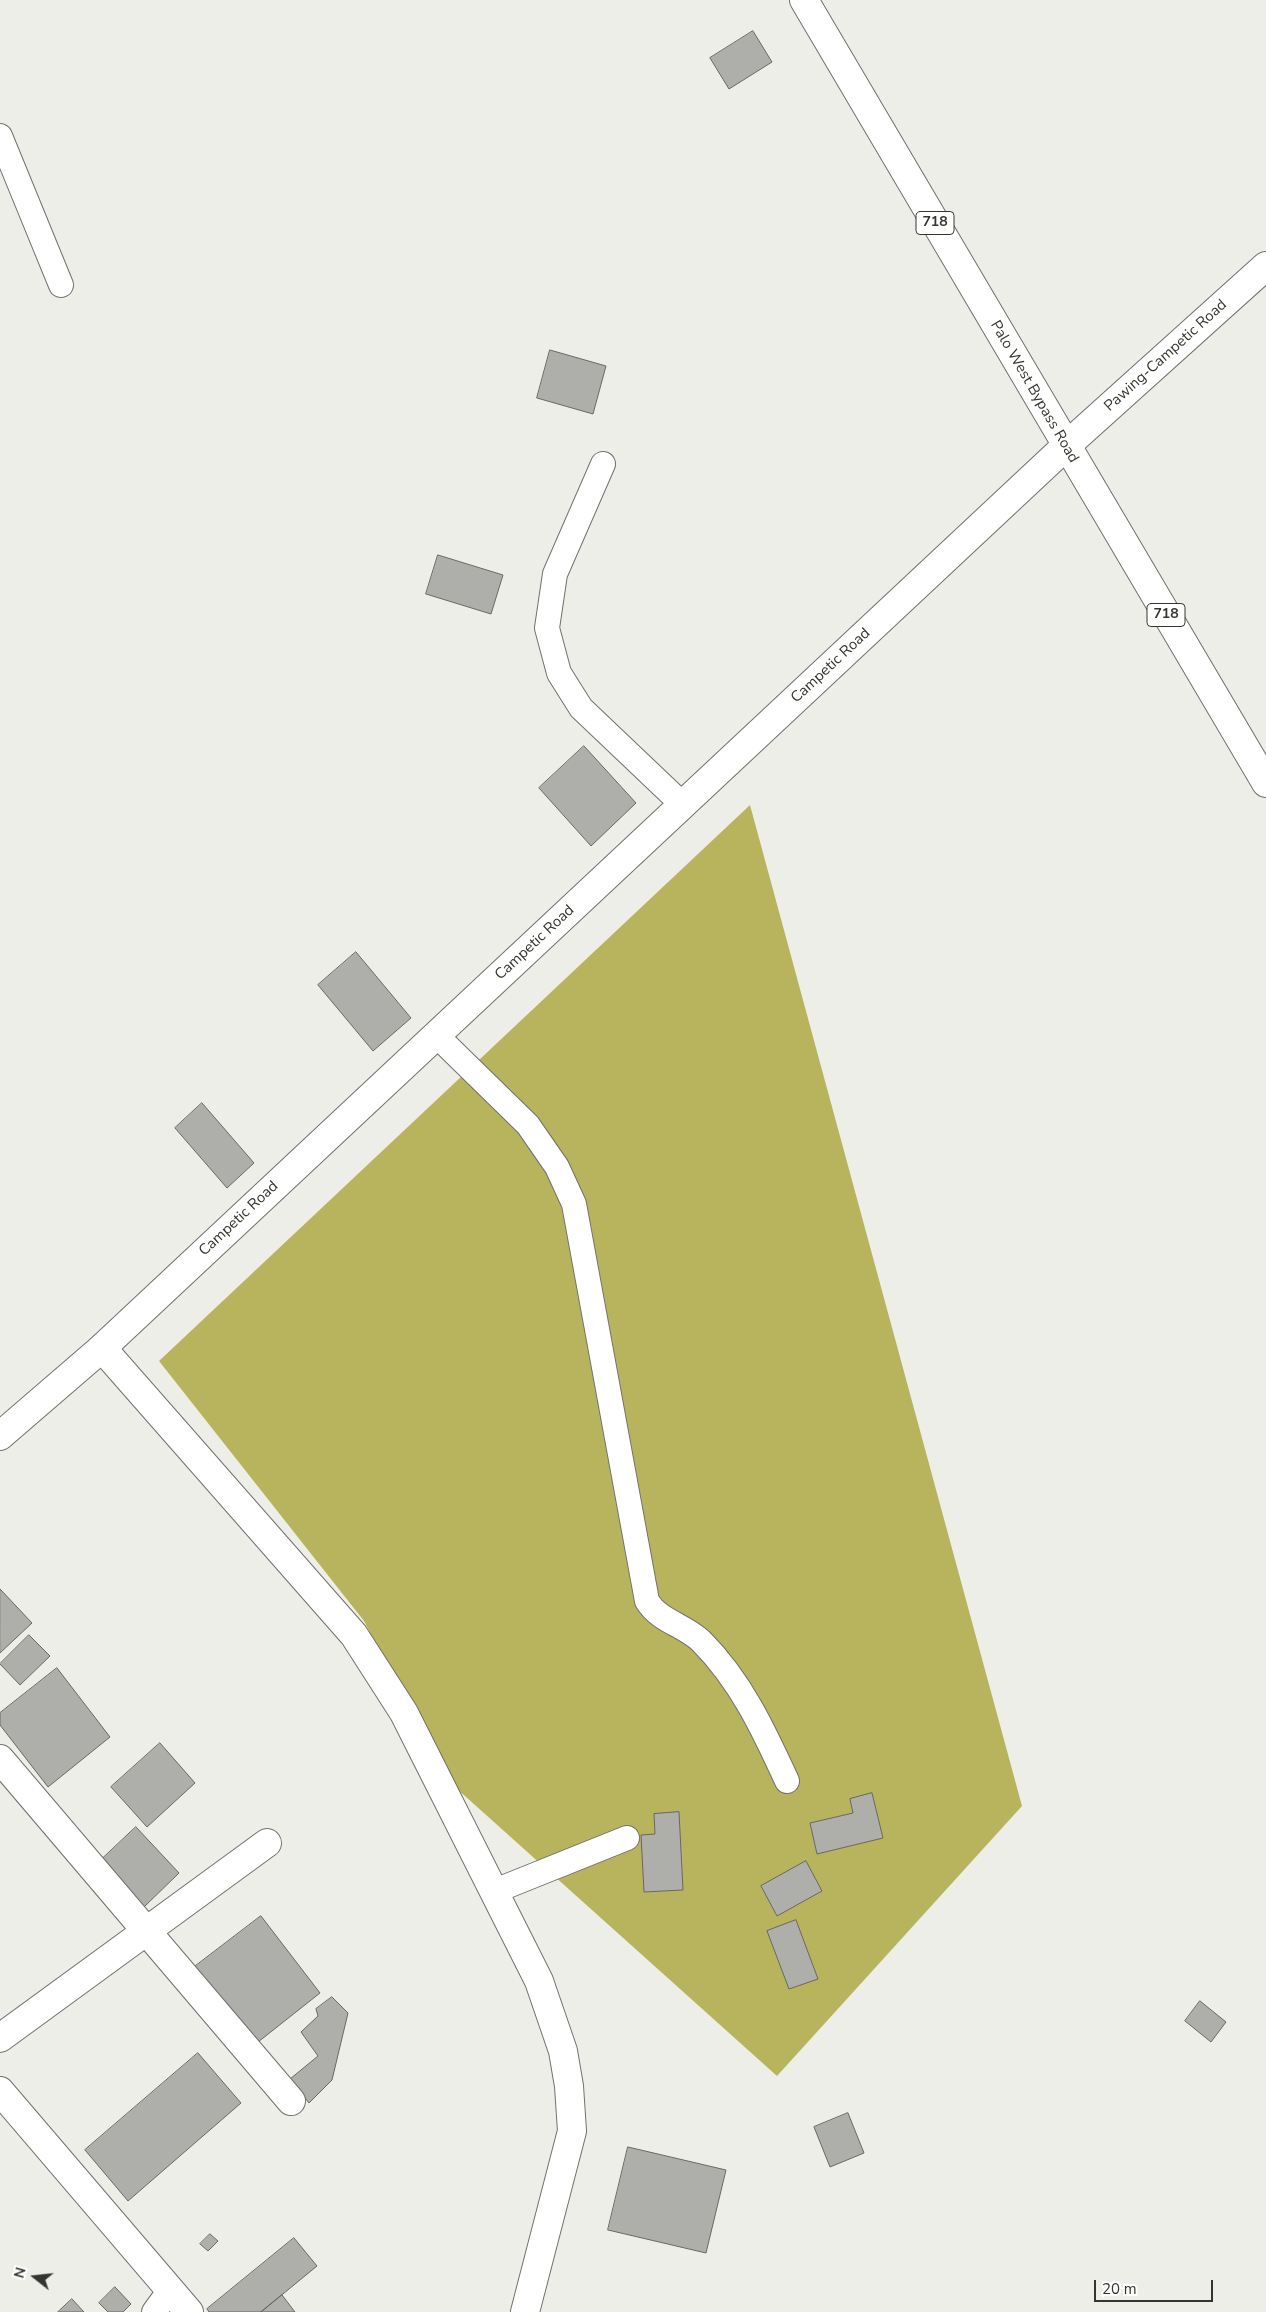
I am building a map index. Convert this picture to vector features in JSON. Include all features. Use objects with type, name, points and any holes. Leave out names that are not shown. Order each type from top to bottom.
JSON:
[{"type":"street","name":"Palo West Bypass Road","points":[[804,0],[1266,783]]},
{"type":"street","name":"Pawing-Campetic Road","points":[[1066,446],[1266,266]]},
{"type":"street","name":"Campetic Road","points":[[0,1436],[102,1348],[1066,446]]},
{"type":"street","points":[[102,1348],[354,1635],[404,1713],[495,1891],[538,1981],[563,2051],[570,2086],[572,2131],[525,2312]]},
{"type":"street","points":[[0,1759],[146,1933],[291,2101]]},
{"type":"street","points":[[0,2038],[146,1933],[266,1843]]},
{"type":"street","points":[[0,2091],[189,2312]]},
{"type":"lane","points":[[0,136],[61,285]]},
{"type":"lane","points":[[603,464],[555,574],[547,628],[559,673],[581,708],[683,805]]},
{"type":"lane","points":[[436,1035],[528,1125],[557,1167],[574,1204],[647,1601],[654,1612],[689,1630],[712,1652],[756,1714],[787,1781]]},
{"type":"lane","points":[[495,1891],[627,1838]]},
{"type":"lane","points":[[154,2312],[170,2290]]},
{"type":"shaded area","points":[[750,805],[1022,1806],[777,2076],[446,1779],[364,1621],[159,1361]]},
{"type":"building","points":[[753,31],[772,62],[729,89],[710,58]]},
{"type":"building","points":[[550,350],[606,366],[593,414],[537,398]]},
{"type":"building","points":[[438,555],[503,575],[491,614],[426,594]]},
{"type":"building","points":[[584,746],[636,803],[591,846],[539,788]]},
{"type":"building","points":[[356,952],[411,1018],[373,1051],[318,985]]},
{"type":"building","points":[[202,1103],[254,1163],[227,1188],[175,1128]]},
{"type":"building","points":[[0,1589],[32,1623],[0,1653]]},
{"type":"building","points":[[29,1635],[50,1656],[20,1685],[0,1664]]},
{"type":"building","points":[[57,1668],[110,1737],[48,1787],[0,1725],[0,1713]]},
{"type":"building","points":[[160,1743],[195,1783],[147,1827],[111,1787]]},
{"type":"building","points":[[872,1793],[883,1838],[817,1854],[810,1823],[853,1813],[850,1799]]},
{"type":"building","points":[[679,1812],[683,1890],[644,1892],[641,1835],[655,1834],[654,1814]]},
{"type":"building","points":[[136,1827],[179,1873],[144,1907],[101,1860]]},
{"type":"building","points":[[806,1861],[822,1891],[777,1916],[761,1886]]},
{"type":"building","points":[[261,1916],[320,1993],[253,2046],[193,1968]]},
{"type":"building","points":[[796,1920],[818,1979],[789,1989],[767,1931]]},
{"type":"building","points":[[332,1997],[348,2013],[332,2080],[309,2103],[290,2079],[318,2056],[301,2032],[318,2016],[316,2009]]},
{"type":"building","points":[[1200,2001],[1226,2022],[1211,2042],[1185,2021]]},
{"type":"building","points":[[198,2053],[241,2103],[128,2201],[85,2150]]},
{"type":"building","points":[[848,2113],[864,2153],[830,2167],[814,2127]]},
{"type":"building","points":[[628,2147],[726,2170],[706,2253],[608,2230]]},
{"type":"building","points":[[210,2234],[218,2241],[208,2251],[200,2244]]},
{"type":"building","points":[[294,2238],[317,2266],[261,2312],[209,2312],[207,2309]]},
{"type":"building","points":[[115,2287],[131,2304],[123,2312],[108,2312],[99,2303]]},
{"type":"building","points":[[282,2295],[295,2312],[261,2312]]},
{"type":"building","points":[[72,2299],[84,2312],[58,2312]]}]
